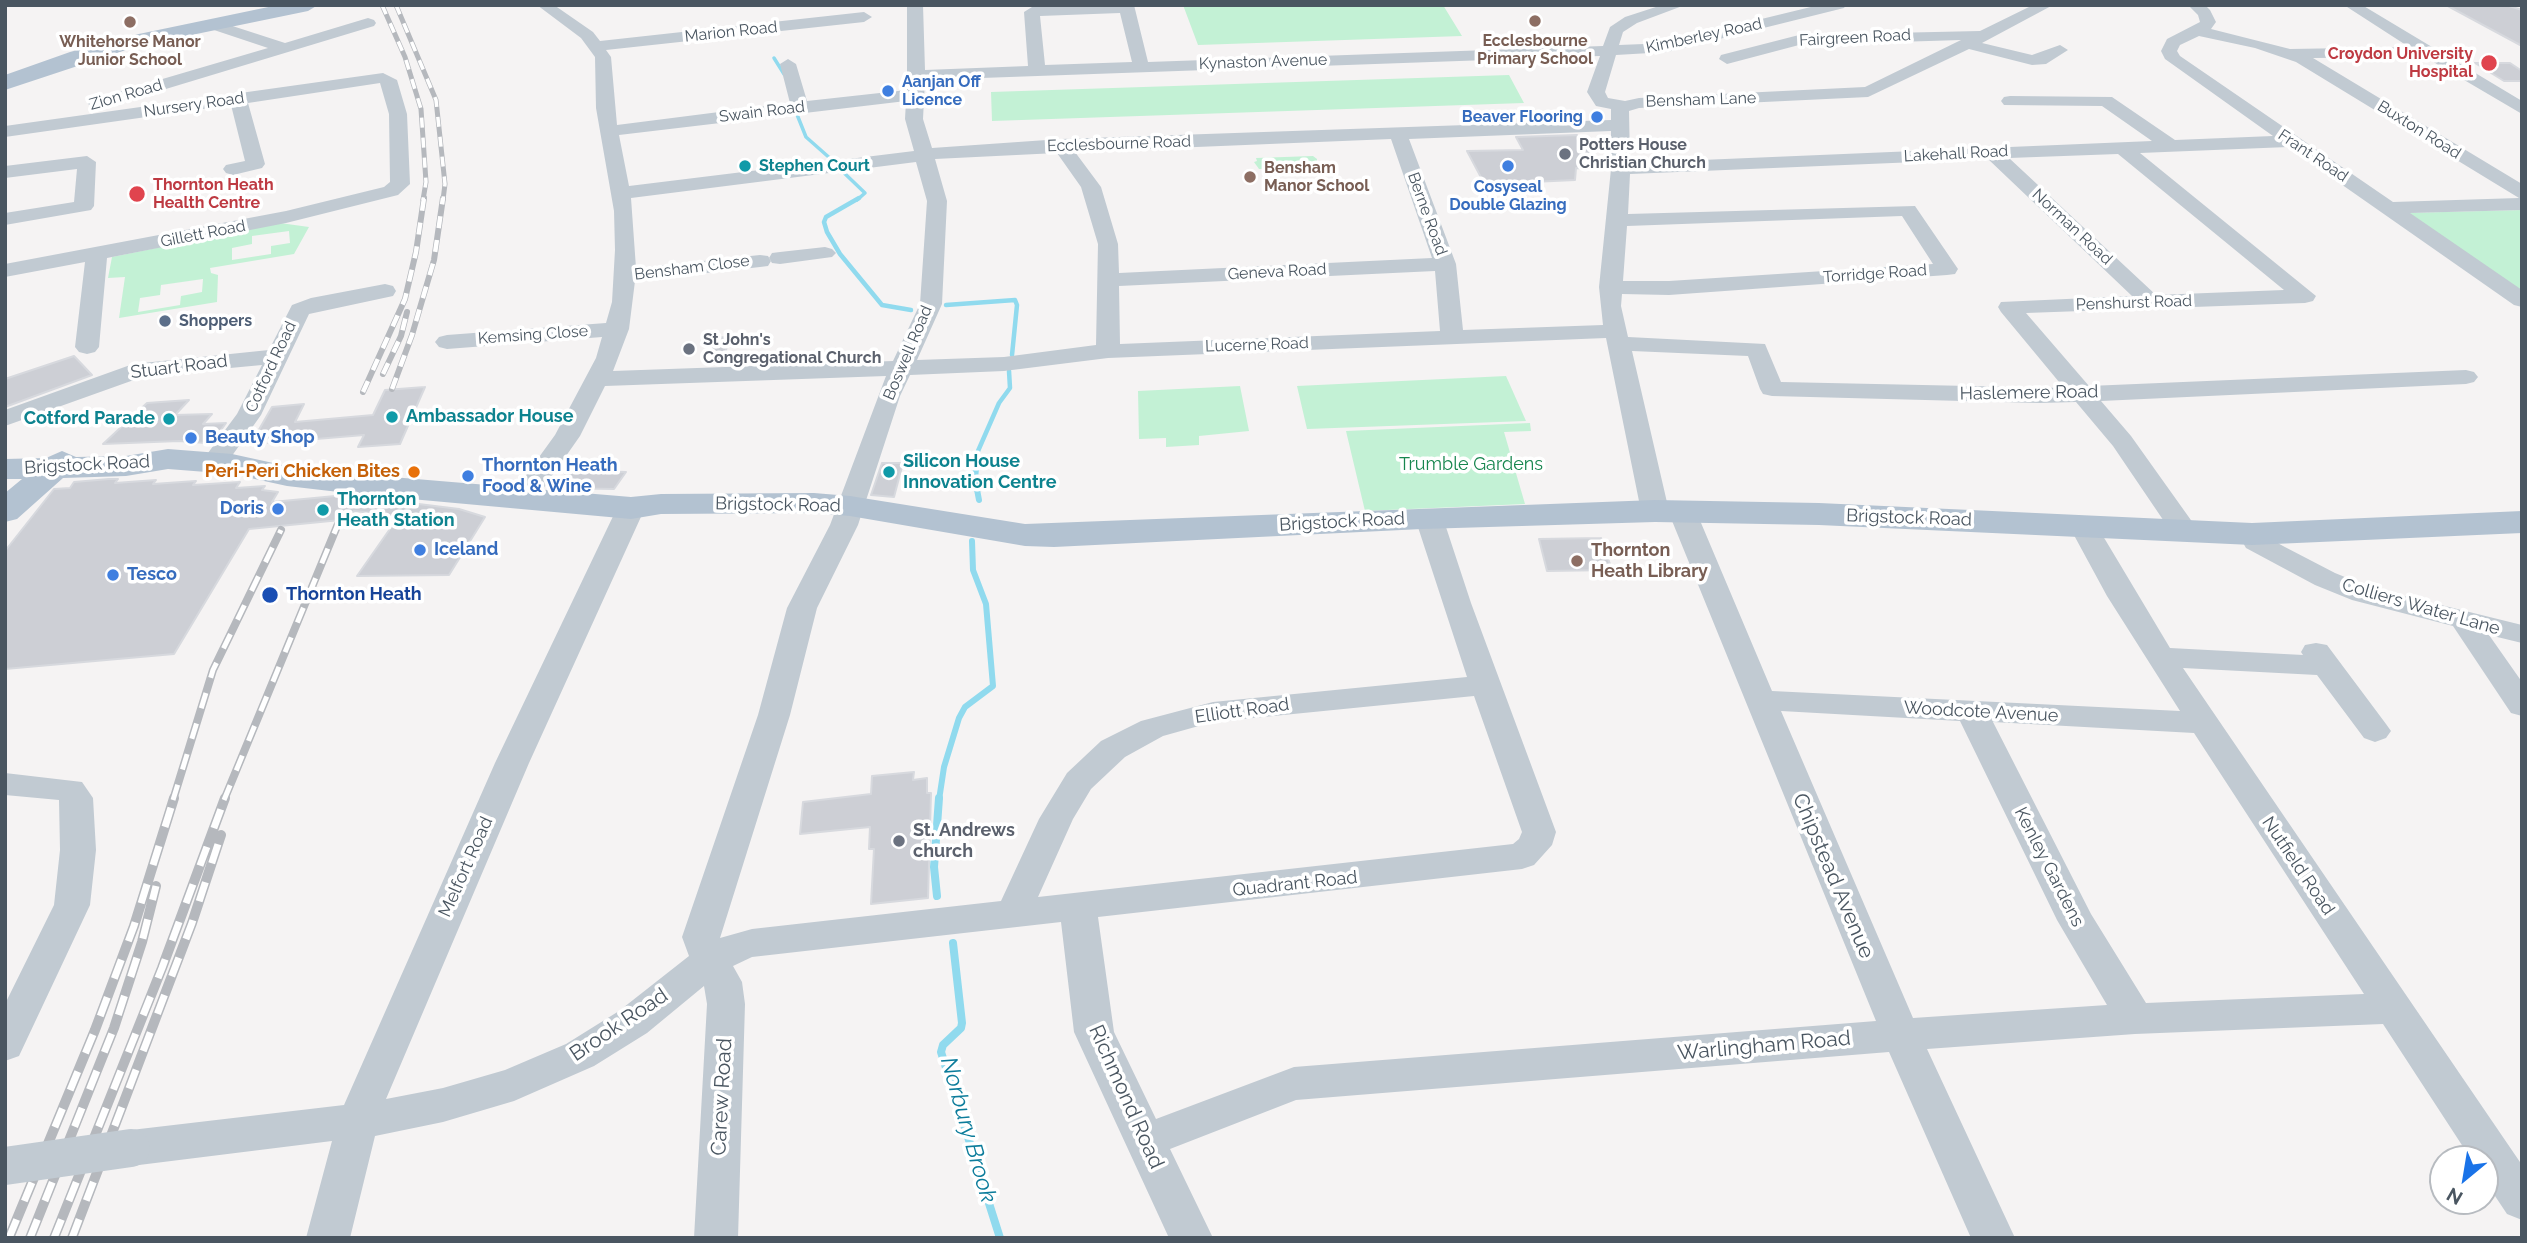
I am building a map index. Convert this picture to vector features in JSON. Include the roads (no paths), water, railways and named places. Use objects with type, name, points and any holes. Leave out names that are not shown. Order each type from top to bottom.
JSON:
[{"type":"main road","points":[[7,82],[108,47],[308,5]]},
{"type":"main road","name":"Brigstock Road","points":[[9,463],[126,466],[168,459],[215,461],[287,476],[521,500],[631,508],[661,504],[814,503],[850,506],[1025,534],[1054,536],[1429,518],[1668,511],[2252,534],[2522,522]]},
{"type":"main road","points":[[5,512],[60,463]]},
{"type":"street","points":[[521,500],[557,451],[599,379],[618,329],[623,302],[625,226],[609,131],[603,57],[598,46],[576,25],[544,5]]},
{"type":"street","name":"Boswell Road","points":[[850,506],[900,368],[930,304],[937,201],[914,125],[917,75],[915,5]]},
{"type":"street","points":[[1668,511],[1617,338],[1610,287],[1622,169],[1621,116],[1602,102],[1597,94],[1616,30],[1621,25],[1678,5]]},
{"type":"street","name":"Kimberley Road","points":[[1609,51],[1667,47],[1839,5]]},
{"type":"street","name":"Bensham Lane","points":[[1621,116],[1647,102],[1868,93],[2046,5]]},
{"type":"street","points":[[2194,5],[2209,20],[2197,31]]},
{"type":"street","points":[[2351,5],[2522,108]]},
{"type":"street","points":[[1037,70],[1032,12],[1126,6],[1141,66]]},
{"type":"street","name":"Marion Road","points":[[598,46],[864,17]]},
{"type":"street","name":"Zion Road","points":[[5,132],[368,23]]},
{"type":"street","points":[[211,24],[279,45],[282,47],[279,50]]},
{"type":"street","name":"Buxton Road","points":[[2197,31],[2288,52],[2522,193]]},
{"type":"street","name":"Frant Road","points":[[2197,31],[2173,42],[2169,51],[2171,57],[2522,300]]},
{"type":"street","name":"Fairgreen Road","points":[[1727,60],[1798,40],[1930,34],[1976,40],[2032,60],[2040,60],[2060,50]]},
{"type":"street","name":"Kynaston Avenue","points":[[917,75],[1609,51]]},
{"type":"street","points":[[2288,52],[2429,52]]},
{"type":"street","points":[[788,64],[800,107]]},
{"type":"street","name":"Nursery Road","points":[[5,132],[383,78],[388,80],[398,114],[401,184],[398,188]]},
{"type":"street","name":"Swain Road","points":[[609,131],[915,95]]},
{"type":"street","points":[[233,169],[256,164],[238,99]]},
{"type":"street","points":[[2010,101],[2106,101],[2170,145]]},
{"type":"street","name":"Ecclesbourne Road","points":[[621,193],[922,154],[1062,145],[1398,133],[1621,116]]},
{"type":"street","name":"Berne Road","points":[[1398,133],[1445,264],[1452,337]]},
{"type":"street","name":"Lakehall Road","points":[[1622,169],[2291,141]]},
{"type":"street","points":[[1062,145],[1091,187],[1108,244],[1108,351]]},
{"type":"street","name":"Penshurst Road","points":[[2121,147],[2305,296],[2009,307],[2122,441],[2183,530]]},
{"type":"street","name":"Norman Road","points":[[1992,153],[2151,302]]},
{"type":"street","points":[[5,172],[86,162],[84,206],[5,219]]},
{"type":"street","name":"Gillett Road","points":[[5,271],[286,217],[398,188]]},
{"type":"street","points":[[2389,208],[2522,204]]},
{"type":"street","name":"Torridge Road","points":[[1610,287],[1680,287],[1947,269],[1908,210],[1618,220]]},
{"type":"street","name":"Bensham Close","points":[[624,276],[825,253]]},
{"type":"street","points":[[87,347],[97,255]]},
{"type":"street","name":"Geneva Road","points":[[1108,280],[1445,264]]},
{"type":"street","name":"Cotford Road","points":[[215,461],[249,415],[299,310],[312,304],[385,291]]},
{"type":"street","name":"Kemsing Close","points":[[447,342],[618,329]]},
{"type":"street","name":"Lucerne Road","points":[[599,379],[1004,363],[1108,351],[1452,337],[1617,338]]},
{"type":"street","name":"Haslemere Road","points":[[1617,338],[1757,349],[1772,388],[1975,396],[2081,394],[2466,377]]},
{"type":"street","name":"Stuart Road","points":[[5,419],[141,369],[277,356]]},
{"type":"street","points":[[710,961],[701,937],[774,715],[802,608],[844,525],[850,506]]},
{"type":"street","name":"Melfort Road","points":[[328,1238],[358,1120],[370,1086],[506,775],[631,508]]},
{"type":"street","name":"Chipstead Avenue","points":[[1668,511],[1759,699],[1901,1035],[1993,1238]]},
{"type":"street","name":"Quadrant Road","points":[[710,961],[732,948],[752,943],[1522,856],[1535,845],[1539,832],[1429,518]]},
{"type":"street","name":"Nutfield Road","points":[[2083,526],[2160,657],[2522,1201]]},
{"type":"street","name":"Colliers Water Lane","points":[[2252,534],[2256,542],[2273,552],[2325,579],[2372,597],[2522,634]]},
{"type":"street","points":[[2465,621],[2522,706]]},
{"type":"street","points":[[2160,657],[2320,656],[2375,732]]},
{"type":"street","name":"Elliott Road","points":[[1017,913],[1020,896],[1056,819],[1079,781],[1112,749],[1152,728],[1213,712],[1486,685]]},
{"type":"street","name":"Woodcote Avenue","points":[[1759,699],[2203,723]]},
{"type":"street","name":"Kenley Gardens","points":[[1970,711],[2075,920],[2135,1020]]},
{"type":"street","points":[[5,784],[70,790],[76,799],[78,850],[72,905],[8,1033]]},
{"type":"street","name":"Richmond Road","points":[[1078,908],[1094,1032],[1191,1238]]},
{"type":"street","name":"Brook Road","points":[[5,1166],[358,1120],[455,1102],[514,1084],[569,1060],[633,1022],[710,961]]},
{"type":"street","name":"Carew Road","points":[[710,961],[723,982],[726,1004],[716,1238]]},
{"type":"street","name":"Warlingham Road","points":[[1144,1141],[1294,1084],[1901,1035],[2135,1020],[2395,1008]]},
{"type":"waterway","name":"Norbury Brook","points":[[774,58],[784,74]]},
{"type":"waterway","name":"Norbury Brook","points":[[796,112],[806,137],[832,160]]},
{"type":"waterway","name":"Norbury Brook","points":[[840,169],[865,193],[857,200]]},
{"type":"waterway","name":"Norbury Brook","points":[[859,198],[826,217],[824,222],[827,232],[840,254],[882,305],[911,310]]},
{"type":"waterway","name":"Norbury Brook","points":[[946,305],[1015,300],[1017,305],[1012,355]]},
{"type":"waterway","name":"Norbury Brook","points":[[977,460],[978,451],[999,403],[1010,388],[1009,371]]},
{"type":"waterway","name":"Norbury Brook","points":[[977,458],[975,479],[979,500]]},
{"type":"waterway","name":"Norbury Brook","points":[[939,800],[944,767],[959,718],[965,707],[993,686],[986,604],[973,570],[972,541]]},
{"type":"waterway","name":"Norbury Brook","points":[[937,896],[934,867],[939,798]]},
{"type":"waterway","name":"Norbury Brook","points":[[953,943],[962,1023],[961,1028],[943,1045],[941,1052],[1000,1238]]},
{"type":"railway","points":[[382,5],[405,57],[421,109],[426,182],[423,200]]},
{"type":"railway","points":[[396,5],[436,100],[445,184],[443,200]]},
{"type":"railway","points":[[363,392],[405,299],[416,252],[424,198]]},
{"type":"railway","points":[[392,389],[412,335],[434,260],[443,198]]},
{"type":"railway","points":[[383,374],[401,336],[407,312]]},
{"type":"railway","points":[[224,800],[338,524]]},
{"type":"railway","points":[[173,800],[213,670],[281,530]]},
{"type":"railway","points":[[9,1238],[95,1030],[134,926],[174,798]]},
{"type":"railway","points":[[54,1238],[162,968],[225,798]]},
{"type":"railway","points":[[72,1238],[192,923],[221,835]]},
{"type":"railway","points":[[30,1238],[114,1028],[142,942],[156,886]]},
{"type":"place","name":"Ecclesbourne Primary School","points":[[1535,21]]},
{"type":"place","name":"Whitehorse Manor Junior School","points":[[130,22]]},
{"type":"place","name":"Croydon University Hospital","points":[[2489,63]]},
{"type":"place","name":"Aanjan Off Licence","points":[[888,91]]},
{"type":"place","name":"Beaver Flooring","points":[[1597,117]]},
{"type":"place","name":"Potters House Christian Church","points":[[1565,154]]},
{"type":"place","name":"Stephen Court","points":[[745,166]]},
{"type":"place","name":"Cosyseal Double Glazing","points":[[1508,166]]},
{"type":"place","name":"Bensham Manor School","points":[[1250,177]]},
{"type":"place","name":"Thornton Heath Health Centre","points":[[137,194]]},
{"type":"place","name":"Shoppers","points":[[165,321]]},
{"type":"place","name":"St John's Congregational Church","points":[[689,349]]},
{"type":"place","name":"Ambassador House","points":[[392,417]]},
{"type":"place","name":"Cotford Parade","points":[[169,419]]},
{"type":"place","name":"Beauty Shop","points":[[191,438]]},
{"type":"place","name":"Peri-Peri Chicken Bites","points":[[414,472]]},
{"type":"place","name":"Silicon House Innovation Centre","points":[[889,472]]},
{"type":"place","name":"Thornton Heath Food & Wine","points":[[468,476]]},
{"type":"place","name":"Doris","points":[[278,509]]},
{"type":"place","name":"Thornton Heath Station","points":[[323,510]]},
{"type":"place","name":"Iceland","points":[[420,550]]},
{"type":"place","name":"Thornton Heath Library","points":[[1577,561]]},
{"type":"place","name":"Tesco","points":[[113,575]]},
{"type":"place","name":"Thornton Heath","points":[[270,595]]},
{"type":"place","name":"St. Andrews church","points":[[899,841]]},
{"type":"park label","name":"Trumble Gardens","points":[[1471,465]]}]
